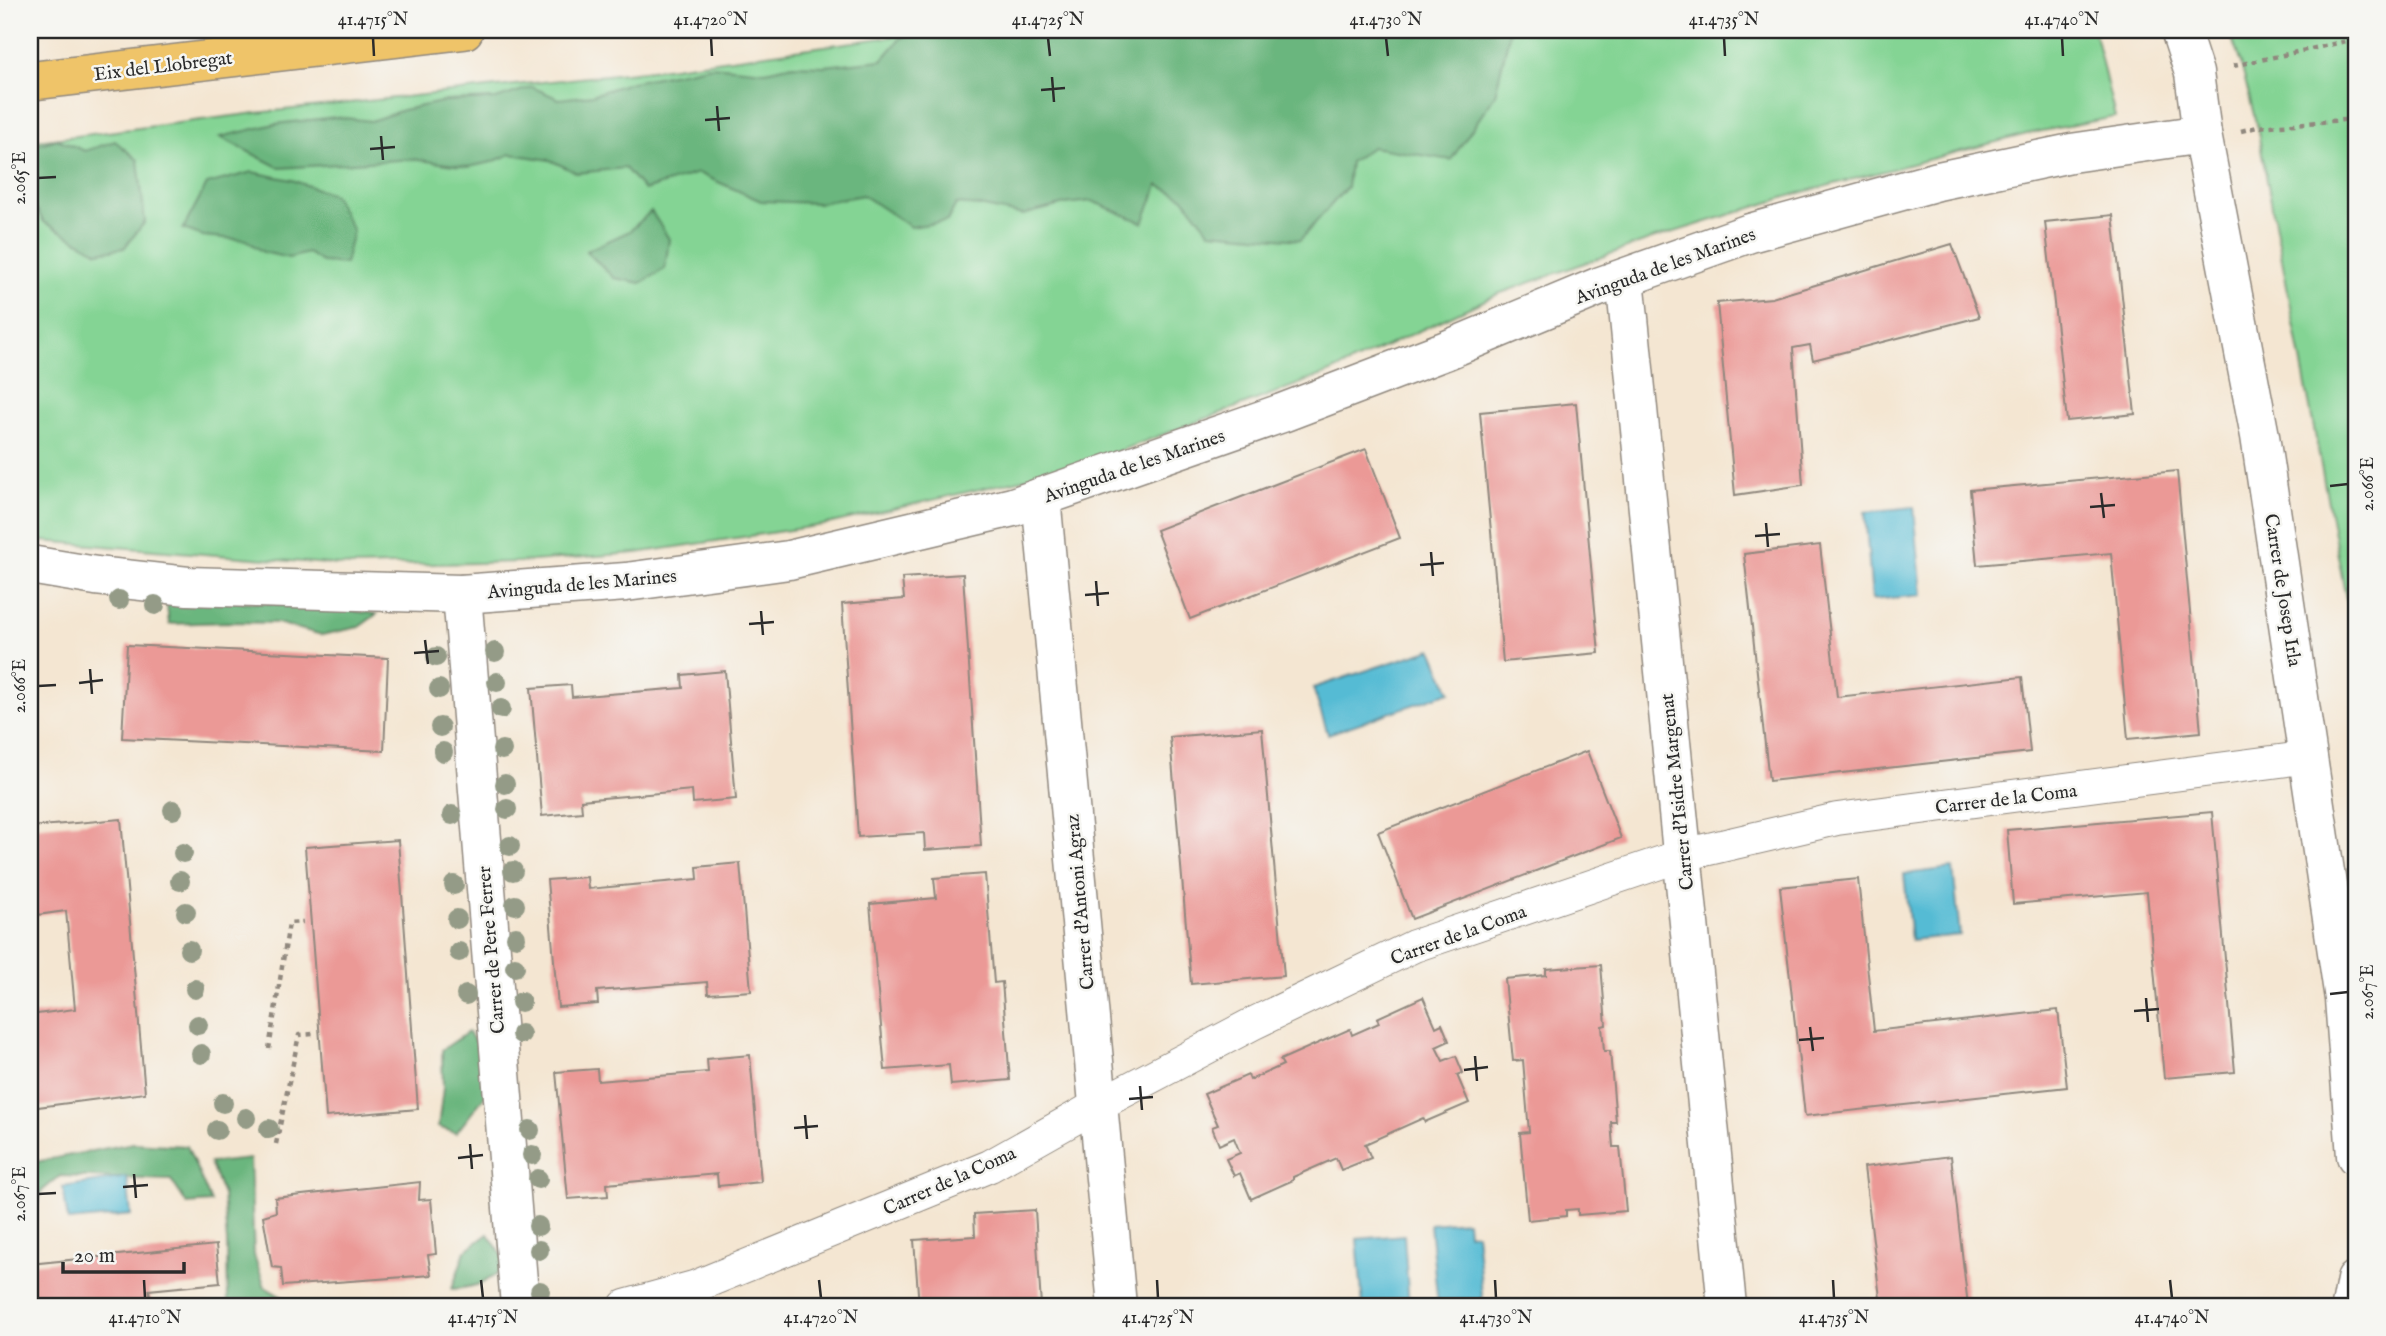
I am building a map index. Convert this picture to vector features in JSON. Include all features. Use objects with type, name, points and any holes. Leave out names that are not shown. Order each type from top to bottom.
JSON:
[{"type":"highway","name":"Eix del Llobregat","points":[[30,82],[464,30]]},
{"type":"street","name":"Carrer de Josep Irla","points":[[2180,30],[2194,73],[2202,134],[2260,436],[2344,999],[2356,1156]]},
{"type":"street","name":"Avinguda de les Marines","points":[[30,565],[96,576],[188,586],[462,594],[626,582],[789,559],[1013,508],[1282,413],[1625,278],[1750,233],[1938,181],[2071,153],[2202,134]]},
{"type":"street","name":"Carrer d'Isidre Margenat","points":[[1625,278],[1727,1306]]},
{"type":"street","name":"Carrer d'Antoni Agraz","points":[[1041,497],[1117,1306]]},
{"type":"street","name":"Carrer de Pere Ferrer","points":[[462,594],[520,1306]]},
{"type":"street","name":"Carrer de la Coma","points":[[625,1306],[694,1287],[990,1166],[1098,1105],[1252,1024],[1413,946],[1683,855],[1837,820],[2310,757]]},
{"type":"street","points":[[2351,1306],[2356,1280]]},
{"type":"path","points":[[2194,73],[2356,39]]},
{"type":"path","points":[[2202,134],[2225,135],[2257,127],[2356,119]]},
{"type":"path","points":[[269,1049],[289,923],[303,922]]},
{"type":"path","points":[[276,1144],[299,1035],[313,1034]]},
{"type":"green space","points":[[918,30],[1510,30],[1495,95],[1451,160],[1372,147],[1350,162],[1347,187],[1300,240],[1210,232],[1183,197],[1158,185],[1143,223],[1092,201],[1065,204],[1023,215],[956,204],[947,221],[911,227],[863,195],[819,203],[761,201],[698,173],[644,190],[625,168],[577,173],[550,160],[511,154],[492,162],[468,167],[413,159],[280,168],[220,137],[275,124],[336,117],[371,121],[403,110],[446,101],[496,99],[532,87],[559,99],[592,95],[632,82],[712,66],[765,71],[793,65],[824,66],[882,60],[900,39]]},
{"type":"green space","points":[[940,30],[2094,30],[2115,117],[2027,134],[1796,194],[1652,239],[1498,294],[1331,372],[1076,467],[823,525],[636,553],[520,562],[352,566],[30,540],[30,142],[256,113],[644,71]]},
{"type":"green space","points":[[2229,30],[2356,30],[2356,661],[2257,127]]},
{"type":"green space","points":[[57,139],[85,151],[115,141],[138,160],[145,222],[124,248],[98,252],[44,222],[30,198],[30,147]]},
{"type":"green space","points":[[252,172],[292,180],[334,195],[353,231],[345,264],[322,262],[308,253],[289,258],[263,252],[246,240],[203,236],[183,229],[207,184]]},
{"type":"green space","points":[[651,211],[669,239],[665,269],[641,283],[614,278],[586,251],[630,231]]},
{"type":"green space","points":[[166,597],[316,606],[377,614],[359,627],[322,635],[277,623],[169,624]]},
{"type":"green space","points":[[468,1032],[488,1058],[488,1092],[456,1133],[438,1127],[443,1088],[442,1050]]},
{"type":"green space","points":[[133,1143],[187,1146],[211,1202],[187,1204],[171,1180],[60,1176],[42,1191],[30,1223],[30,1163]]},
{"type":"green space","points":[[250,1159],[254,1255],[265,1287],[297,1306],[228,1306],[223,1195],[210,1163]]},
{"type":"green space","points":[[488,1234],[508,1264],[483,1282],[452,1289],[465,1251]]},
{"type":"water","points":[[1914,507],[1922,595],[1872,600],[1865,512]]},
{"type":"water","points":[[1432,649],[1450,692],[1328,734],[1313,688]]},
{"type":"water","points":[[1953,868],[1960,935],[1911,940],[1904,874]]},
{"type":"water","points":[[127,1177],[131,1215],[68,1221],[63,1187]]},
{"type":"water","points":[[1467,1221],[1468,1234],[1476,1233],[1483,1305],[1438,1306],[1430,1224]]},
{"type":"water","points":[[1404,1235],[1409,1306],[1363,1306],[1357,1239]]},
{"type":"building","points":[[2113,215],[2135,414],[2067,421],[2045,222]]},
{"type":"building","points":[[1952,244],[1979,317],[1813,360],[1810,345],[1793,348],[1803,485],[1735,495],[1717,303],[1772,298]]},
{"type":"building","points":[[1576,403],[1599,653],[1503,662],[1480,412]]},
{"type":"building","points":[[1366,449],[1400,538],[1190,619],[1156,530]]},
{"type":"building","points":[[2177,471],[2201,732],[2128,739],[2111,553],[1977,565],[1970,490]]},
{"type":"building","points":[[1820,545],[1837,697],[2022,677],[2030,752],[1769,781],[1744,554]]},
{"type":"building","points":[[963,574],[981,846],[925,850],[924,833],[858,837],[842,604],[904,599],[902,578]]},
{"type":"building","points":[[127,645],[388,658],[384,751],[122,738]]},
{"type":"building","points":[[725,671],[736,799],[693,803],[692,790],[581,800],[582,812],[542,816],[531,688],[571,685],[572,697],[683,688],[682,675]]},
{"type":"building","points":[[1262,729],[1284,976],[1191,984],[1170,737]]},
{"type":"building","points":[[1587,751],[1621,838],[1412,919],[1378,832]]},
{"type":"building","points":[[2212,812],[2235,1072],[2164,1078],[2147,892],[2013,904],[2007,830]]},
{"type":"building","points":[[121,819],[145,1093],[30,1108],[30,1015],[75,1009],[66,911],[30,916],[30,827]]},
{"type":"building","points":[[398,840],[418,1109],[326,1117],[305,847]]},
{"type":"building","points":[[740,863],[751,991],[708,994],[707,982],[597,991],[598,1004],[558,1007],[547,880],[587,877],[588,889],[698,879],[697,867]]},
{"type":"building","points":[[985,874],[994,983],[1002,982],[1010,1080],[951,1085],[949,1065],[885,1070],[870,904],[936,898],[934,878]]},
{"type":"building","points":[[1858,879],[1874,1031],[2058,1010],[2067,1087],[1805,1116],[1780,887]]},
{"type":"building","points":[[1601,965],[1606,1025],[1602,1026],[1604,1051],[1610,1051],[1616,1122],[1611,1122],[1613,1147],[1620,1147],[1626,1211],[1578,1215],[1578,1209],[1566,1210],[1566,1216],[1528,1220],[1520,1133],[1529,1132],[1523,1060],[1513,1061],[1505,979],[1546,975],[1546,969]]},
{"type":"building","points":[[1423,997],[1436,1027],[1442,1024],[1449,1041],[1436,1047],[1443,1061],[1456,1056],[1463,1073],[1457,1075],[1469,1103],[1425,1122],[1423,1118],[1365,1144],[1371,1158],[1341,1170],[1336,1158],[1251,1199],[1240,1173],[1234,1176],[1226,1159],[1240,1153],[1234,1138],[1219,1145],[1212,1127],[1218,1125],[1204,1094],[1248,1075],[1250,1080],[1283,1065],[1280,1060],[1350,1029],[1352,1035],[1379,1023],[1377,1018]]},
{"type":"building","points":[[750,1055],[761,1182],[718,1186],[717,1174],[607,1184],[608,1196],[568,1199],[556,1072],[597,1069],[598,1081],[708,1072],[707,1059]]},
{"type":"building","points":[[1951,1156],[1968,1306],[1881,1306],[1864,1167]]},
{"type":"building","points":[[420,1182],[419,1200],[431,1199],[436,1254],[428,1255],[431,1275],[283,1286],[281,1268],[272,1267],[263,1216],[276,1212],[275,1198]]},
{"type":"building","points":[[1035,1210],[1041,1306],[919,1306],[914,1240],[975,1236],[974,1214]]},
{"type":"building","points":[[216,1245],[220,1283],[149,1290],[152,1306],[30,1306],[30,1264]]}]
